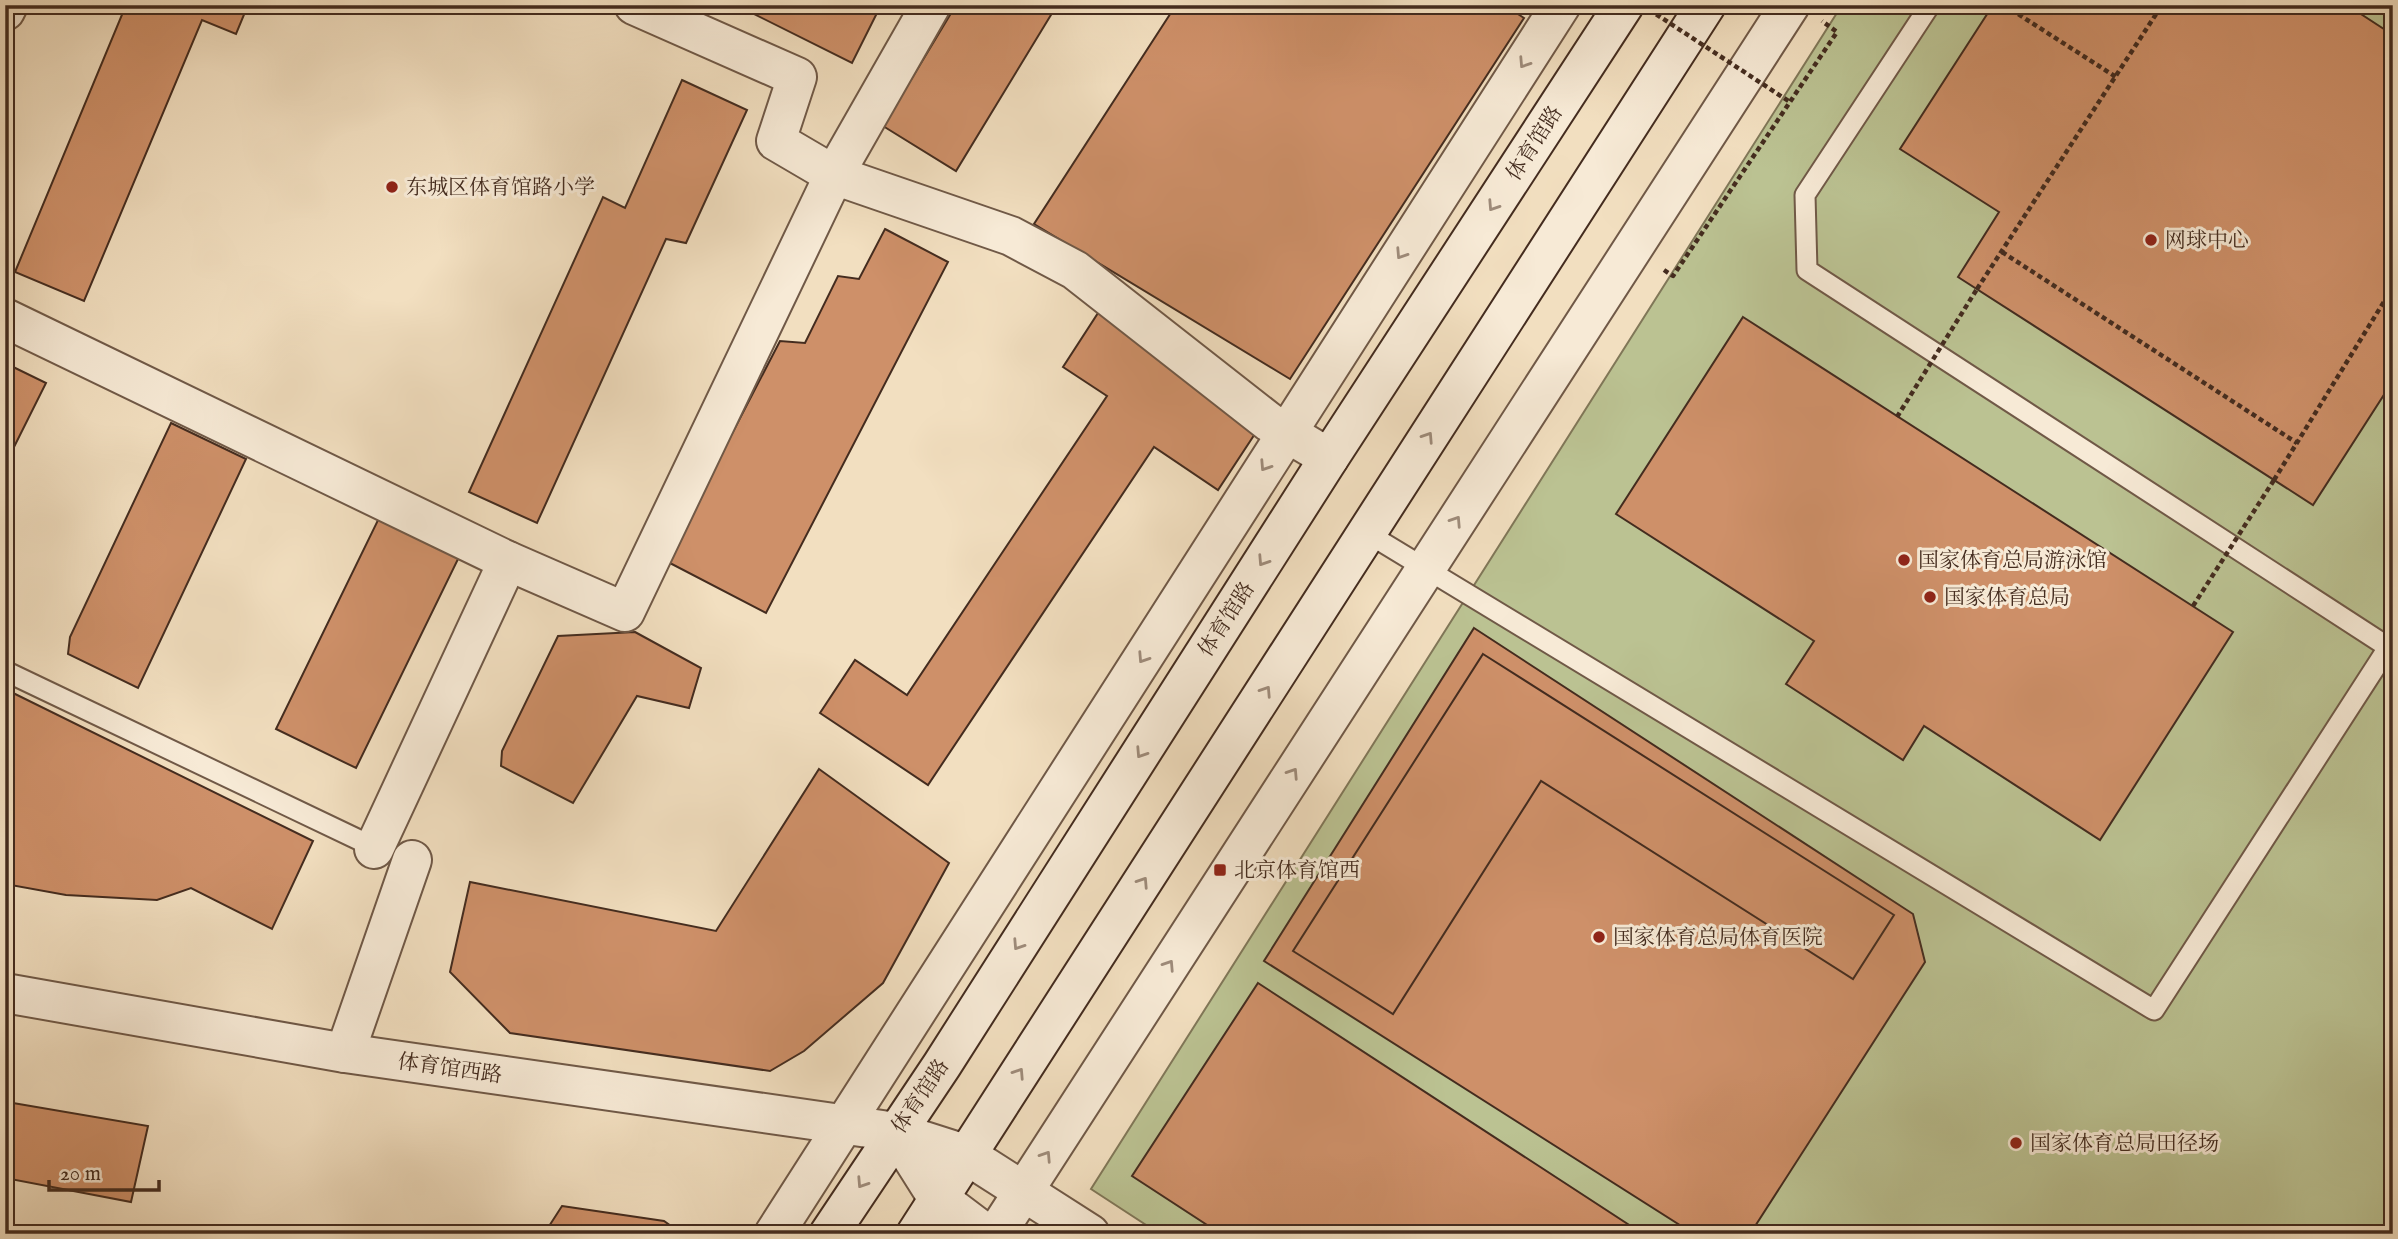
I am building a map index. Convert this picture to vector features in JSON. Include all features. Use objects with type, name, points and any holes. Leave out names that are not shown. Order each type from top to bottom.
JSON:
[{"type":"street","points":[[5,11],[8,5]]},
{"type":"street","points":[[634,5],[797,77],[776,141],[834,175],[1011,236],[1075,270],[1286,432],[1329,458]]},
{"type":"street","points":[[5,318],[508,561],[625,611],[834,175],[931,5]]},
{"type":"street","points":[[774,1234],[1561,5]]},
{"type":"street","name":"体育馆路","points":[[829,1234],[942,1065],[1329,458],[1624,5]]},
{"type":"street","points":[[916,1234],[937,1197],[1706,5]]},
{"type":"street","points":[[996,1234],[1790,5]]},
{"type":"street","points":[[374,849],[508,561]]},
{"type":"street","points":[[345,1053],[412,860]]},
{"type":"street","name":"体育馆西路","points":[[5,993],[345,1053],[896,1132],[965,1154],[1024,1189],[1090,1234]]},
{"type":"street","points":[[896,1132],[937,1197],[986,1234]]},
{"type":"lane","points":[[1367,533],[2154,1010],[2390,643],[1807,270],[1805,195],[1921,8]]},
{"type":"lane","points":[[5,671],[374,849],[412,860]]},
{"type":"path","points":[[1642,5],[1790,102]]},
{"type":"path","points":[[2004,5],[2116,76]]},
{"type":"path","points":[[1897,417],[2162,5]]},
{"type":"path","points":[[1659,267],[1673,276],[1837,32],[1827,25]]},
{"type":"path","points":[[2002,252],[2297,443]]},
{"type":"path","points":[[2193,606],[2393,287]]},
{"type":"green space","name":"国家体育总局","points":[[1842,5],[2393,5],[2393,1234],[1160,1234],[1091,1189]]},
{"type":"building","points":[[126,5],[248,5],[236,34],[202,20],[84,301],[15,272]]},
{"type":"building","points":[[736,5],[881,5],[852,63]]},
{"type":"building","points":[[956,5],[1057,5],[956,171],[883,126]]},
{"type":"building","points":[[1176,5],[1504,5],[1524,18],[1290,379],[1034,224]]},
{"type":"building","points":[[1993,5],[2347,5],[2393,35],[2393,390],[2389,387],[2313,505],[1958,277],[1999,212],[1900,149]]},
{"type":"building","points":[[682,80],[747,110],[686,243],[666,239],[537,523],[469,492],[603,197],[625,208]]},
{"type":"building","points":[[885,229],[948,262],[766,613],[666,561],[780,341],[805,343],[838,276],[859,279]]},
{"type":"building","points":[[1100,310],[1264,420],[1218,490],[1154,447],[928,785],[820,713],[855,660],[907,695],[1107,396],[1063,367]]},
{"type":"building","name":"国家体育总局游泳馆","points":[[1743,317],[2233,632],[2100,840],[1924,726],[1903,760],[1786,684],[1814,641],[1616,514]]},
{"type":"building","points":[[5,363],[46,383],[5,465]]},
{"type":"building","points":[[171,423],[246,459],[138,688],[68,654],[70,637]]},
{"type":"building","points":[[380,516],[460,555],[356,768],[276,729]]},
{"type":"building","name":"国家体育总局体育医院","points":[[1474,628],[1913,914],[1925,962],[1750,1234],[1694,1234],[1264,961]]},
{"type":"building","points":[[635,632],[701,668],[689,708],[637,696],[573,803],[501,766],[502,751],[558,636]]},
{"type":"building","points":[[1483,654],[1894,915],[1853,979],[1541,781],[1393,1014],[1293,951]]},
{"type":"building","points":[[5,689],[313,841],[272,929],[191,888],[157,900],[66,895],[5,884]]},
{"type":"building","points":[[819,769],[949,863],[883,983],[804,1051],[770,1071],[510,1033],[450,972],[470,882],[716,931]]},
{"type":"building","points":[[1258,983],[1643,1234],[1221,1234],[1132,1176]]},
{"type":"building","points":[[13,1103],[148,1126],[131,1202],[5,1178],[5,1144]]},
{"type":"building","points":[[562,1206],[664,1221],[682,1234],[544,1234]]},
{"type":"place","name":"东城区体育馆路小学","points":[[392,187]]},
{"type":"place","name":"网球中心","points":[[2151,240]]},
{"type":"place","name":"国家体育总局游泳馆","points":[[1904,560]]},
{"type":"place","name":"国家体育总局","points":[[1930,597]]},
{"type":"place","name":"北京体育馆西","points":[[1220,870]]},
{"type":"place","name":"国家体育总局体育医院","points":[[1599,937]]},
{"type":"place","name":"国家体育总局田径场","points":[[2016,1143]]}]
